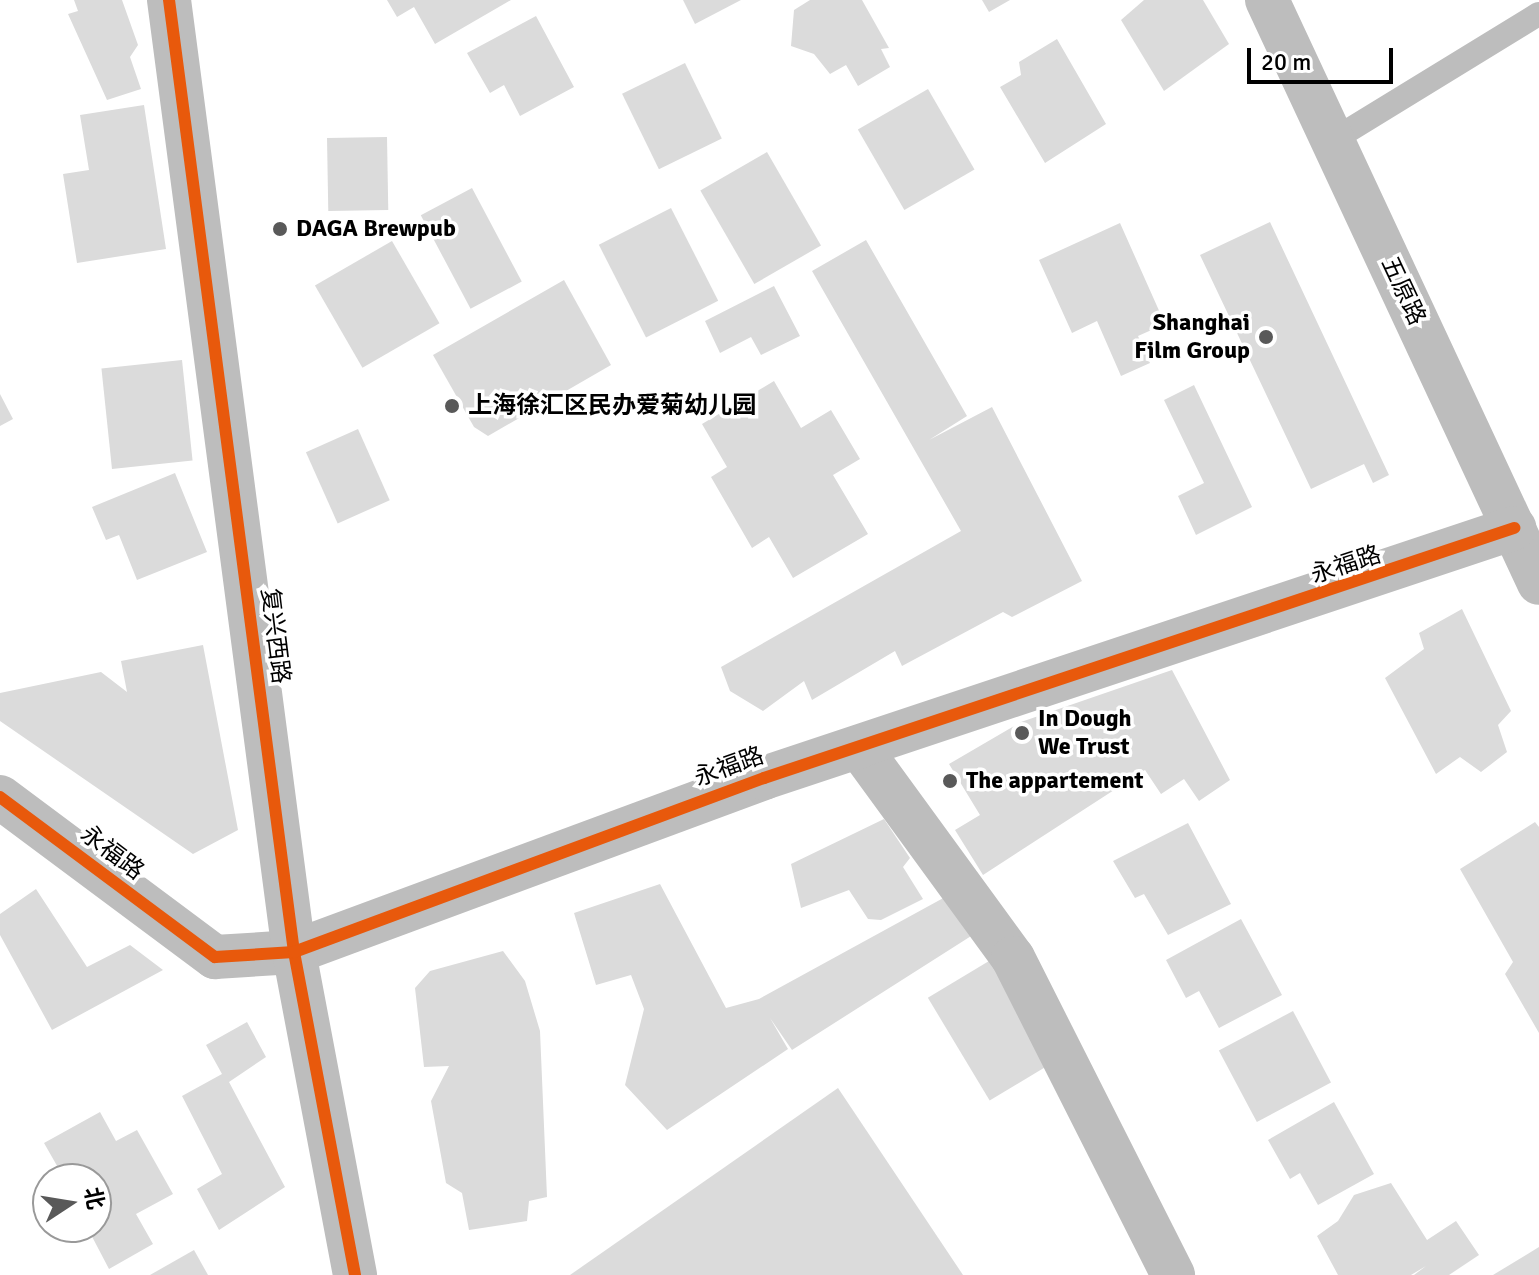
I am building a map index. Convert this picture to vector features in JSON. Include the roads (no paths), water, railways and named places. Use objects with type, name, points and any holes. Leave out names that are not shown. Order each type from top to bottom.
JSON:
[{"type":"street","name":"复兴西路","points":[[169,0],[294,952],[355,1275]]},
{"type":"street","name":"五原路","points":[[1267,0],[1539,583]]},
{"type":"street","name":"永福路","points":[[0,797],[215,957],[294,952],[859,747],[1514,528]]},
{"type":"street","points":[[859,747],[1013,958],[1173,1275]]},
{"type":"lane","points":[[1333,140],[1539,14]]},
{"type":"place","name":"DAGA Brewpub","points":[[280,229]]},
{"type":"place","name":"Shanghai Film Group","points":[[1266,337]]},
{"type":"place","name":"上海徐汇区民办爱菊幼儿园","points":[[452,406]]},
{"type":"place","name":"In Dough We Trust","points":[[1022,733]]},
{"type":"place","name":"The appartement","points":[[950,781]]}]
